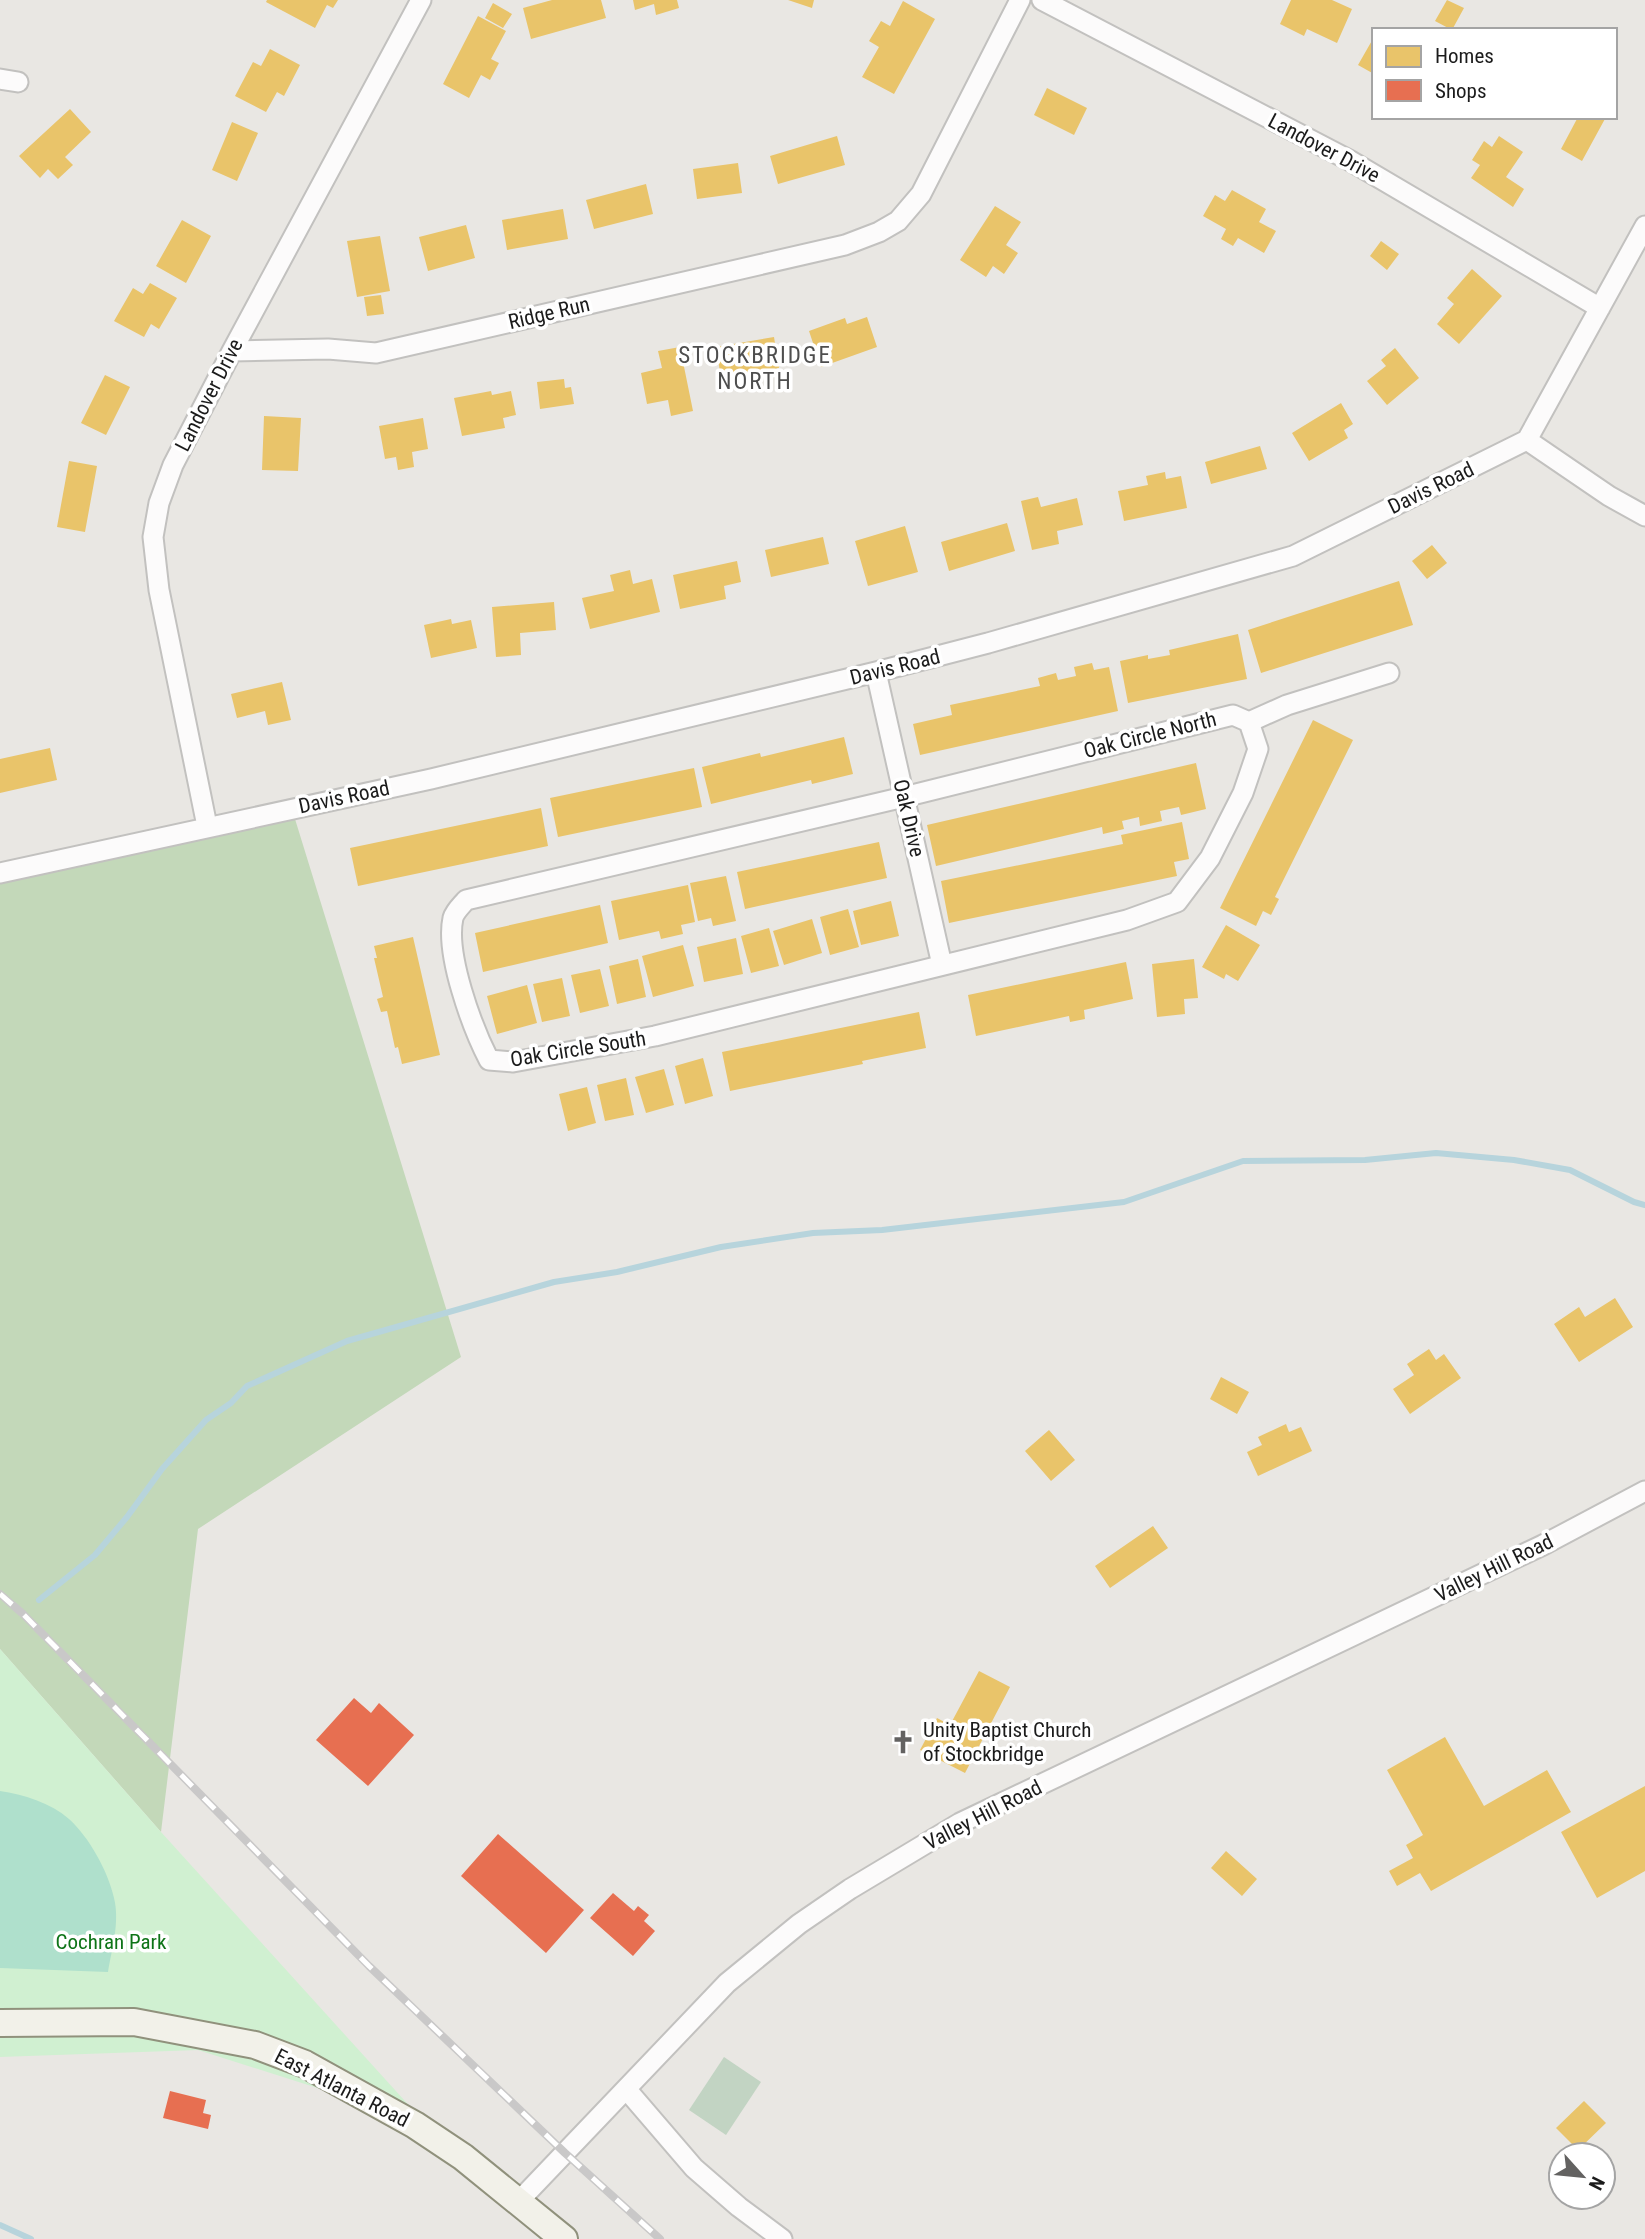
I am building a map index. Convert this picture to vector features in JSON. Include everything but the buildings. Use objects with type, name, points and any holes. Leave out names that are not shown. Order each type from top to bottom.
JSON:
[{"type":"street","name":"Landover Drive","points":[[208,826],[159,590],[153,537],[159,503],[173,465],[232,351],[421,0]]},
{"type":"street","name":"Ridge Run","points":[[232,351],[328,349],[376,353],[862,239],[898,220],[920,194],[1020,0]]},
{"type":"street","name":"Landover Drive","points":[[1042,0],[1349,160],[1600,308]]},
{"type":"street","points":[[1645,226],[1527,440],[1609,496],[1645,516]]},
{"type":"street","name":"Davis Road","points":[[0,873],[431,779],[988,643],[1293,556],[1527,440]]},
{"type":"street","name":"Oak Drive","points":[[876,672],[943,965]]},
{"type":"street","points":[[1249,722],[1287,705],[1389,673]]},
{"type":"street","name":"Oak Circle North","points":[[904,797],[1233,715],[1249,722],[1258,749],[1243,793],[1210,858],[1177,902],[1126,920],[943,965]]},
{"type":"street","name":"Oak Circle South","points":[[904,797],[466,900],[453,915],[450,947],[477,1037],[489,1060],[513,1062],[655,1036],[943,965]]},
{"type":"street","name":"Valley Hill Road","points":[[518,2202],[627,2091],[727,1983],[799,1924],[850,1889],[960,1824],[1543,1545],[1645,1492]]},
{"type":"street","name":"East Atlanta Road","points":[[0,2023],[134,2022],[255,2045],[305,2064],[415,2125],[463,2157],[564,2239]]},
{"type":"street","points":[[627,2091],[694,2168],[782,2239]]},
{"type":"green space","points":[[295,819],[461,1357],[198,1529],[161,1832],[0,1649],[0,877]]},
{"type":"green space","name":"Cochran Park","points":[[0,1649],[161,1832],[424,2122],[198,2050],[0,2057]]},
{"type":"green space","points":[[0,1791],[36,1800],[62,1813],[84,1835],[97,1855],[116,1907],[115,1935],[108,1972],[0,1968]]},
{"type":"green space","points":[[724,2057],[761,2082],[726,2135],[689,2110]]},
{"type":"waterway","points":[[39,1600],[95,1555],[162,1469],[206,1420],[231,1403],[247,1386],[347,1341],[554,1282],[617,1272],[721,1247],[813,1233],[882,1230],[1124,1202],[1243,1161],[1365,1160],[1436,1153],[1514,1160],[1570,1170],[1645,1205]]},
{"type":"waterway","points":[[0,2225],[31,2239]]},
{"type":"railway","points":[[0,1594],[23,1614],[369,1966],[565,2153],[660,2239]]},
{"type":"place","name":"Unity Baptist Church of Stockbridge","points":[[903,1742]]},
{"type":"district","name":"STOCKBRIDGE NORTH","points":[[755,368]]}]
